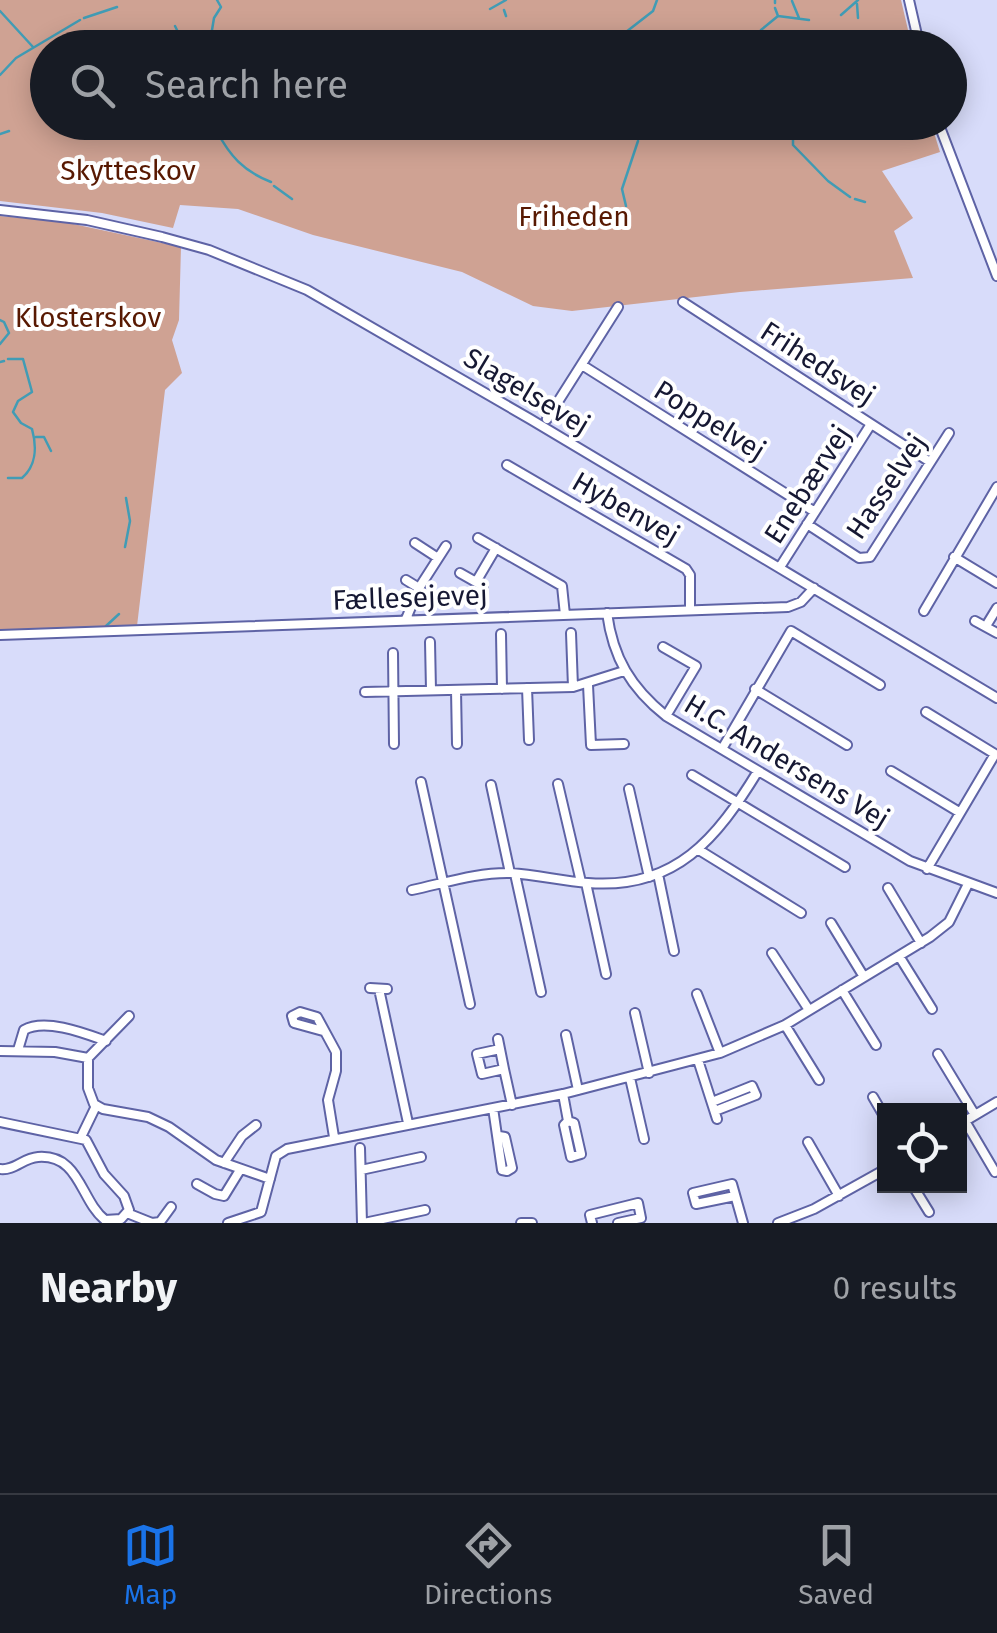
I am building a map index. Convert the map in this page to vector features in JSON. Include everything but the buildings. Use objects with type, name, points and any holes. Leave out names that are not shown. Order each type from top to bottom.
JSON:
[{"type":"street","points":[[909,0],[916,30]]},
{"type":"street","points":[[945,140],[997,276]]},
{"type":"street","name":"Slagelsevej","points":[[0,210],[87,220],[162,237],[238,261],[307,290],[997,698]]},
{"type":"street","name":"Frihedsvej","points":[[683,302],[930,462]]},
{"type":"street","points":[[547,419],[618,307]]},
{"type":"street","name":"Poppelvej","points":[[582,364],[815,512]]},
{"type":"street","name":"Enebærvej","points":[[780,567],[872,424]]},
{"type":"street","name":"Hasselvej","points":[[808,524],[859,558],[870,557],[949,432]]},
{"type":"street","name":"Hybenvej","points":[[507,465],[686,569],[690,574],[690,610]]},
{"type":"street","points":[[924,612],[997,487]]},
{"type":"street","points":[[478,538],[562,586],[565,615]]},
{"type":"street","points":[[415,544],[438,558]]},
{"type":"street","points":[[406,619],[419,588],[446,546]]},
{"type":"street","points":[[460,573],[480,584],[496,548]]},
{"type":"street","points":[[954,557],[997,584]]},
{"type":"street","points":[[406,580],[419,588]]},
{"type":"street","name":"Fællesejevej","points":[[0,635],[788,607],[802,602],[814,588]]},
{"type":"street","points":[[986,626],[997,608]]},
{"type":"street","name":"H.C. Andersens Vej","points":[[607,613],[611,639],[624,672],[648,702],[666,716],[927,869],[996,890]]},
{"type":"street","points":[[976,621],[997,633]]},
{"type":"street","points":[[722,749],[791,631],[880,685]]},
{"type":"street","points":[[571,633],[573,687]]},
{"type":"street","points":[[501,634],[502,689]]},
{"type":"street","points":[[430,642],[431,690]]},
{"type":"street","points":[[663,647],[696,666],[666,716]]},
{"type":"street","points":[[393,653],[394,744]]},
{"type":"street","points":[[365,692],[573,687],[624,672]]},
{"type":"street","points":[[588,685],[591,744],[624,744]]},
{"type":"street","points":[[527,688],[529,740]]},
{"type":"street","points":[[755,689],[847,745]]},
{"type":"street","points":[[456,690],[457,744]]},
{"type":"street","points":[[926,712],[995,754],[927,869]]},
{"type":"street","points":[[412,890],[481,874],[584,883],[626,882],[653,875],[699,850],[722,827],[758,771]]},
{"type":"street","points":[[891,771],[959,812]]},
{"type":"street","points":[[692,775],[844,867]]},
{"type":"street","points":[[421,782],[470,1004]]},
{"type":"street","points":[[558,784],[606,974]]},
{"type":"street","points":[[490,785],[541,992]]},
{"type":"street","points":[[628,789],[674,952]]},
{"type":"street","points":[[699,850],[801,912]]},
{"type":"street","points":[[228,1223],[261,1212],[276,1156],[282,1151],[334,1137],[447,1114],[458,1116],[630,1078],[720,1053],[785,1024],[921,943],[949,922],[968,884]]},
{"type":"street","points":[[888,888],[921,943]]},
{"type":"street","points":[[831,923],[864,977]]},
{"type":"street","points":[[772,953],[809,1010]]},
{"type":"street","points":[[899,956],[932,1009]]},
{"type":"street","points":[[379,989],[408,1123]]},
{"type":"street","points":[[842,990],[876,1046]]},
{"type":"street","points":[[698,994],[720,1053]]},
{"type":"street","points":[[635,1013],[648,1073]]},
{"type":"street","points":[[96,1106],[88,1088],[88,1058],[129,1016]]},
{"type":"street","points":[[785,1024],[819,1080]]},
{"type":"street","points":[[18,1050],[24,1030],[34,1025],[106,1041]]},
{"type":"street","points":[[323,1031],[337,1060],[328,1100],[334,1137]]},
{"type":"street","points":[[566,1036],[578,1090]]},
{"type":"street","points":[[504,1069],[482,1074],[478,1054],[499,1044],[512,1104]]},
{"type":"street","points":[[0,1051],[55,1052],[88,1058]]},
{"type":"street","points":[[938,1054],[975,1115]]},
{"type":"street","points":[[698,1060],[714,1111]]},
{"type":"street","points":[[630,1078],[644,1139]]},
{"type":"street","points":[[752,1086],[756,1095],[714,1111],[752,1086]]},
{"type":"street","points":[[564,1094],[568,1121]]},
{"type":"street","points":[[872,1096],[877,1104]]},
{"type":"street","points":[[967,1120],[997,1102]]},
{"type":"street","points":[[96,1106],[148,1118],[169,1127],[224,1164],[270,1180]]},
{"type":"street","points":[[81,1136],[96,1106]]},
{"type":"street","points":[[493,1108],[499,1136]]},
{"type":"street","points":[[0,1122],[52,1135],[81,1136],[104,1174],[124,1196],[128,1213]]},
{"type":"street","points":[[224,1164],[242,1136],[256,1125]]},
{"type":"street","points":[[967,1130],[995,1172]]},
{"type":"street","points":[[808,1142],[840,1196]]},
{"type":"street","points":[[360,1148],[363,1223],[425,1210]]},
{"type":"street","points":[[361,1170],[421,1157]]},
{"type":"street","points":[[0,1169],[9,1170],[30,1158],[56,1159],[80,1180],[104,1222],[121,1219],[128,1213]]},
{"type":"street","points":[[197,1184],[224,1196],[240,1170]]},
{"type":"street","points":[[778,1223],[814,1209],[877,1174]]},
{"type":"street","points":[[735,1196],[696,1204],[694,1193],[732,1184],[743,1223]]},
{"type":"street","points":[[917,1193],[929,1212]]},
{"type":"street","points":[[592,1223],[590,1214],[638,1204],[641,1218],[618,1223]]},
{"type":"street","points":[[128,1213],[160,1222],[171,1207]]},
{"type":"street","points":[[814,1209],[816,1223]]},
{"type":"street","points":[[520,1223],[532,1223]]},
{"type":"green space","name":"Friheden","points":[[0,0],[901,0],[908,30],[30,30],[30,140],[936,140],[940,152],[882,171],[913,218],[894,231],[913,278],[572,311],[533,306],[462,272],[313,235],[238,209],[180,205],[173,228],[102,213],[0,201]]},
{"type":"green space","name":"Klosterskov","points":[[0,216],[64,222],[181,247],[179,320],[172,340],[182,373],[165,390],[137,626],[0,633]]},
{"type":"waterway","points":[[212,30],[221,7],[217,0]]},
{"type":"waterway","points":[[490,9],[506,0]]},
{"type":"waterway","points":[[629,30],[653,11],[657,0]]},
{"type":"waterway","points":[[841,15],[858,0]]},
{"type":"waterway","points":[[792,1],[799,18]]},
{"type":"waterway","points":[[857,4],[858,18]]},
{"type":"waterway","points":[[84,18],[117,7]]},
{"type":"waterway","points":[[775,8],[778,16],[809,20]]},
{"type":"waterway","points":[[504,10],[506,16]]},
{"type":"waterway","points":[[0,11],[30,44]]},
{"type":"waterway","points":[[761,30],[778,16]]},
{"type":"waterway","points":[[63,30],[80,20]]},
{"type":"waterway","points":[[175,26],[177,30]]},
{"type":"waterway","points":[[0,75],[30,50]]},
{"type":"waterway","points":[[0,134],[9,131]]},
{"type":"waterway","points":[[222,140],[238,162],[271,182]]},
{"type":"waterway","points":[[793,140],[793,145],[828,181],[850,197]]},
{"type":"waterway","points":[[626,206],[622,189],[638,141]]},
{"type":"waterway","points":[[274,186],[292,199]]},
{"type":"waterway","points":[[855,199],[865,202]]},
{"type":"waterway","points":[[0,320],[9,333],[0,344]]},
{"type":"waterway","points":[[8,359],[23,359],[32,392],[18,401],[13,412],[32,429],[35,449],[27,473],[22,478],[8,478]]},
{"type":"waterway","points":[[0,362],[4,361]]},
{"type":"waterway","points":[[36,437],[44,437],[51,451]]},
{"type":"waterway","points":[[125,547],[130,521],[126,498]]},
{"type":"waterway","points":[[106,626],[119,614]]},
{"type":"park label","name":"Skytteskov","points":[[128,170]]}]
